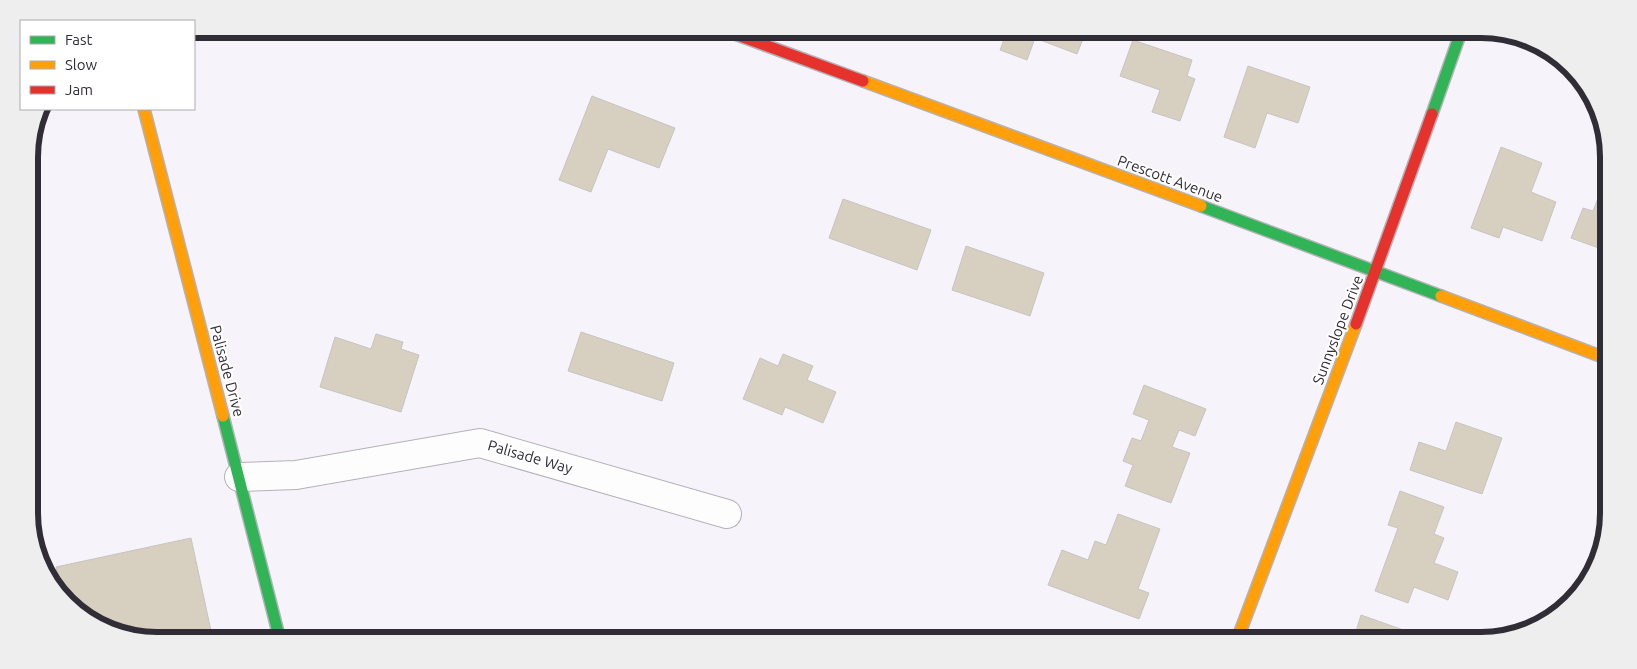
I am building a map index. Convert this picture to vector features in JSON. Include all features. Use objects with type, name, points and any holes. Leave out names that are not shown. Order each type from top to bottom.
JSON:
[{"type":"street","name":"Prescott Avenue","points":[[745,38],[1376,271],[1600,356]]},
{"type":"street","name":"Sunnyslope Drive","points":[[1240,631],[1376,271],[1459,38]]},
{"type":"street","name":"Palisade Drive","points":[[144,110],[278,632]]},
{"type":"street","name":"Palisade Way","points":[[239,477],[296,475],[480,443],[727,514]]},
{"type":"building","points":[[1005,38],[1035,38],[1027,60],[1000,50]]},
{"type":"building","points":[[1035,38],[1083,38],[1077,54]]},
{"type":"building","points":[[1133,40],[1192,60],[1187,76],[1195,79],[1180,121],[1152,112],[1160,90],[1120,76]]},
{"type":"building","points":[[1248,66],[1310,87],[1298,123],[1267,113],[1255,148],[1224,137]]},
{"type":"building","points":[[592,96],[675,128],[659,168],[608,149],[591,192],[559,180]]},
{"type":"building","points":[[1501,147],[1542,163],[1531,192],[1556,202],[1542,241],[1503,227],[1499,238],[1471,228]]},
{"type":"building","points":[[1600,193],[1600,248],[1571,238],[1583,208],[1593,211]]},
{"type":"building","points":[[843,199],[931,230],[917,270],[829,238]]},
{"type":"building","points":[[966,246],[1044,273],[1030,316],[952,290]]},
{"type":"building","points":[[581,332],[674,363],[662,401],[568,371]]},
{"type":"building","points":[[376,334],[403,342],[401,349],[419,355],[401,412],[320,387],[335,337],[371,349]]},
{"type":"building","points":[[783,354],[813,366],[807,380],[836,392],[823,423],[785,407],[782,415],[743,399],[760,358],[778,366]]},
{"type":"building","points":[[1144,385],[1206,409],[1195,436],[1179,430],[1172,447],[1190,453],[1171,503],[1125,486],[1133,465],[1123,461],[1132,438],[1141,441],[1149,420],[1133,414]]},
{"type":"building","points":[[1456,422],[1502,438],[1482,494],[1410,470],[1419,442],[1446,451]]},
{"type":"building","points":[[1400,491],[1444,507],[1434,534],[1444,538],[1434,563],[1458,572],[1448,600],[1414,587],[1408,603],[1375,591],[1398,528],[1388,525]]},
{"type":"building","points":[[1118,514],[1160,529],[1138,589],[1149,593],[1139,619],[1048,585],[1062,550],[1088,560],[1095,541],[1106,545]]},
{"type":"building","points":[[191,538],[211,632],[156,632],[118,625],[90,611],[78,602],[59,580],[56,567]]},
{"type":"building","points":[[1361,615],[1406,631],[1356,631]]},
{"type":"traffic: fast","points":[[1432,114],[1459,38]]},
{"type":"traffic: fast","points":[[1201,206],[1441,296]]},
{"type":"traffic: fast","points":[[223,416],[278,632]]},
{"type":"traffic: slow","points":[[863,81],[1201,206]]},
{"type":"traffic: slow","points":[[144,110],[223,416]]},
{"type":"traffic: slow","points":[[1441,296],[1600,356]]},
{"type":"traffic: slow","points":[[1240,631],[1356,324]]},
{"type":"traffic: jam","points":[[746,38],[863,81]]},
{"type":"traffic: jam","points":[[1356,324],[1432,114]]}]
